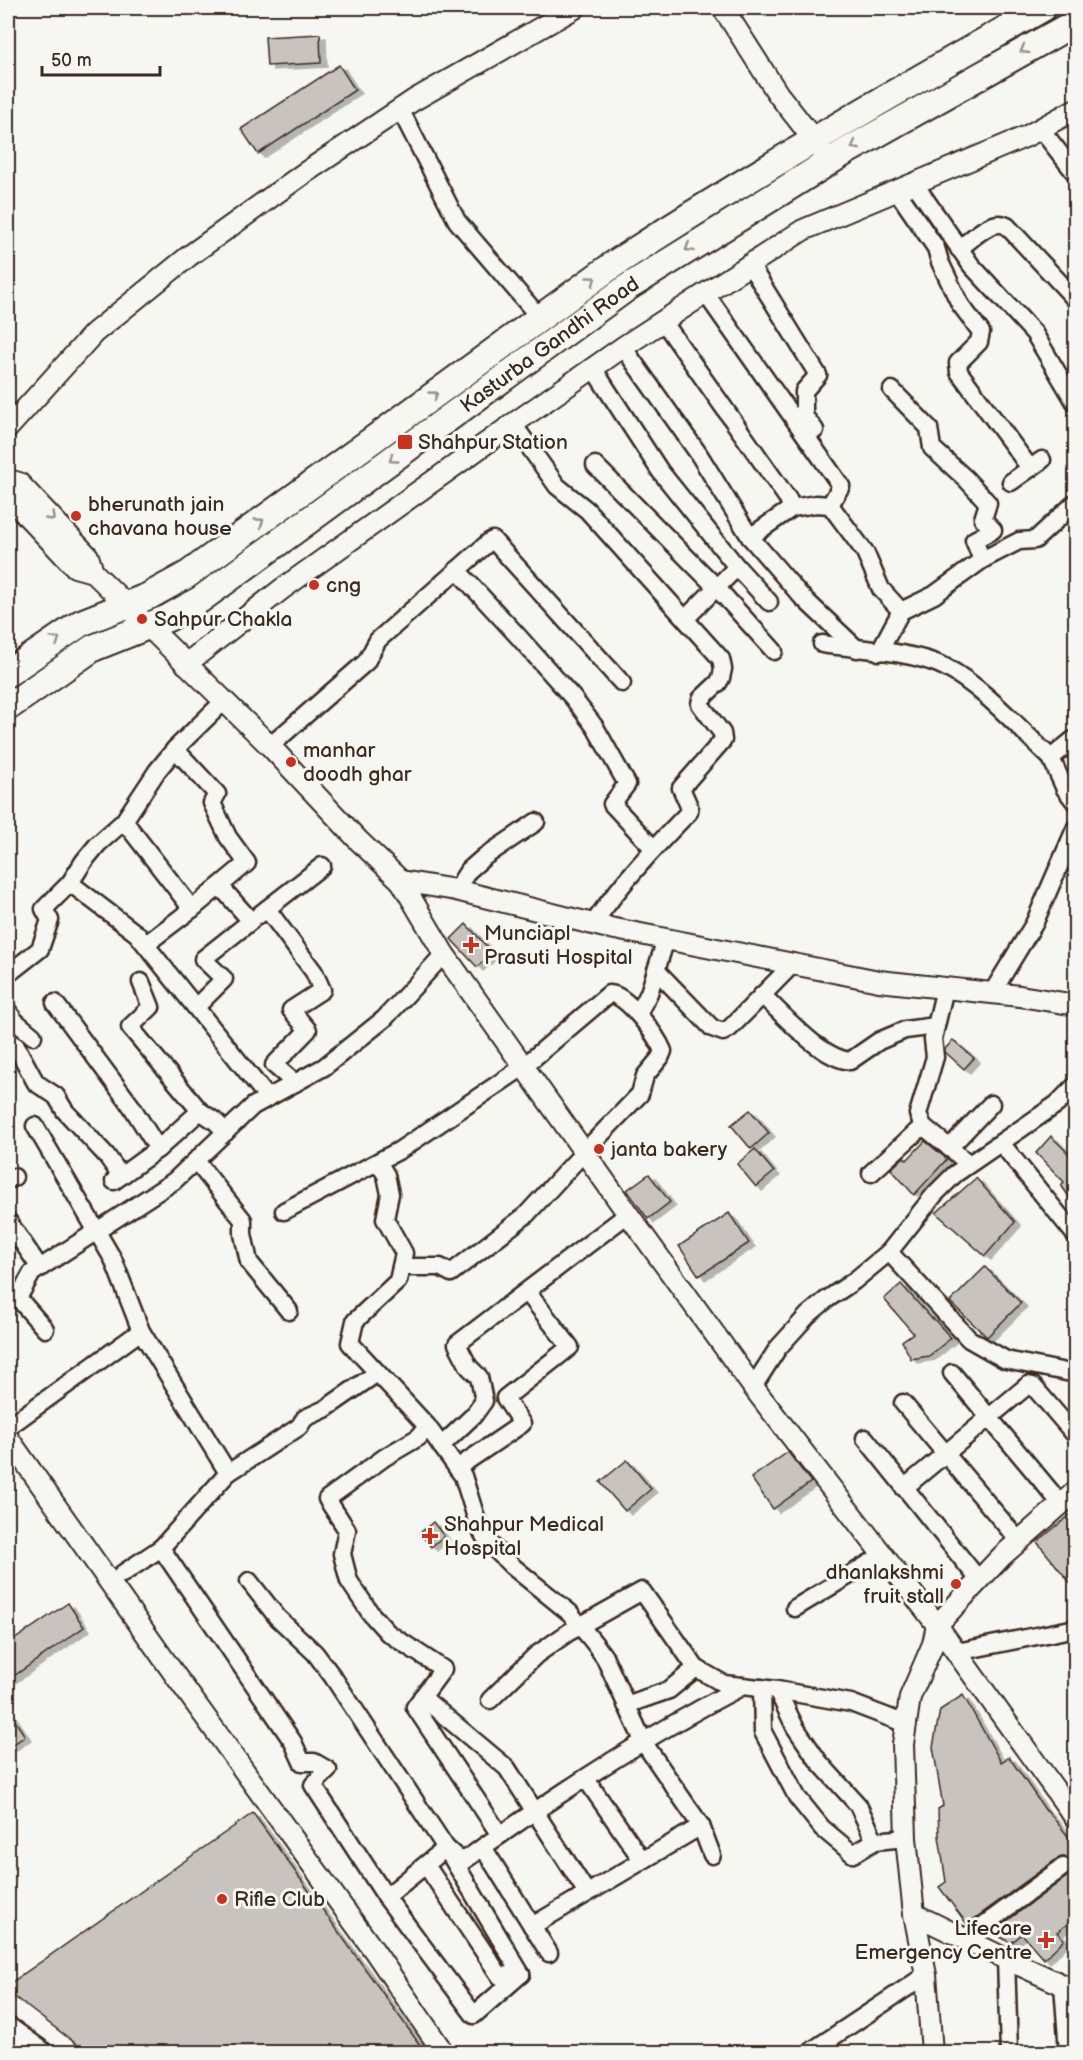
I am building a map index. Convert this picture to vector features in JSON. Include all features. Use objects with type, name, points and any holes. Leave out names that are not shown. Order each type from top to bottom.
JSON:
[{"type":"main road","name":"Kasturba Gandhi Road","points":[[8,673],[81,623],[127,605],[187,575],[623,258],[814,139],[1043,8]]},
{"type":"main road","name":"Kasturba Gandhi Road","points":[[8,706],[93,648],[148,626],[201,599],[628,287],[830,161],[1071,29]]},
{"type":"main road","points":[[8,2029],[40,2052]]},
{"type":"main road","points":[[8,2047],[15,2052]]},
{"type":"street","points":[[8,410],[87,325],[197,236],[418,84],[549,8]]},
{"type":"street","points":[[8,428],[103,326],[189,256],[303,174],[400,109],[575,8]]},
{"type":"street","points":[[723,8],[778,94],[830,161]]},
{"type":"street","points":[[400,109],[458,221],[540,318]]},
{"type":"street","points":[[186,664],[282,589],[513,424],[623,347],[803,230],[1040,129],[1076,109]]},
{"type":"street","points":[[1040,129],[1076,174]]},
{"type":"street","points":[[905,187],[971,265],[1034,333],[1076,404]]},
{"type":"street","points":[[905,187],[936,248],[940,262],[960,304],[981,332],[979,342],[958,363],[959,372],[1036,464],[1011,482]]},
{"type":"street","points":[[959,249],[993,224],[1001,223],[1007,226],[1076,300]]},
{"type":"street","points":[[750,265],[818,375],[804,391],[804,416],[816,432],[811,444]]},
{"type":"street","points":[[706,294],[841,486],[830,505]]},
{"type":"street","points":[[663,321],[788,499],[792,508]]},
{"type":"street","points":[[623,347],[698,453],[750,537],[801,596],[857,648]]},
{"type":"street","points":[[593,368],[660,471],[737,567],[769,602]]},
{"type":"street","points":[[892,390],[929,428],[932,448],[988,503],[983,519],[993,530],[974,540],[982,560]]},
{"type":"street","points":[[513,424],[557,486],[587,510],[686,618],[721,659],[723,669],[718,683],[701,699],[700,704],[722,733],[723,740],[683,784],[681,792],[689,806],[689,812],[609,902],[594,924]]},
{"type":"street","points":[[596,465],[716,587],[774,651]]},
{"type":"street","points":[[8,480],[19,483],[88,556],[93,572],[270,746],[359,841],[401,881],[444,954],[628,1214],[753,1387],[937,1624],[1076,1819]]},
{"type":"street","points":[[8,496],[75,567],[93,572]]},
{"type":"street","points":[[879,652],[901,611],[934,595],[982,560],[1019,541],[1035,540],[1076,502]]},
{"type":"street","points":[[750,537],[792,508],[816,504],[830,505],[865,552],[881,589],[901,611]]},
{"type":"street","points":[[270,746],[366,662],[378,640],[489,542],[496,541],[622,683]]},
{"type":"street","points":[[686,618],[737,567]]},
{"type":"street","points":[[457,570],[518,635],[595,727],[627,784],[612,804],[654,849]]},
{"type":"street","points":[[822,644],[908,656],[944,667],[977,690],[1051,758],[1065,789],[1076,803]]},
{"type":"street","points":[[8,974],[39,949],[50,920],[44,909],[70,883],[98,844],[124,821],[157,771],[175,749],[224,700]]},
{"type":"street","points":[[1051,758],[1073,740],[1076,741]]},
{"type":"street","points":[[146,944],[247,863],[228,837],[212,802],[217,794],[175,749]]},
{"type":"street","points":[[124,821],[192,909]]},
{"type":"street","points":[[456,890],[468,871],[483,857],[536,822]]},
{"type":"street","points":[[992,993],[1034,924],[1076,827]]},
{"type":"street","points":[[196,1007],[224,979],[203,959],[322,866]]},
{"type":"street","points":[[401,881],[456,890],[594,924],[879,981],[1076,1005]]},
{"type":"street","points":[[70,883],[137,934],[268,1098]]},
{"type":"street","points":[[220,885],[251,921]]},
{"type":"street","points":[[267,909],[314,972],[322,990],[291,1010],[308,1030],[274,1065],[295,1083]]},
{"type":"street","points":[[639,1014],[649,993],[666,939]]},
{"type":"street","points":[[45,1329],[18,1298],[32,1273],[174,1181],[253,1106],[324,1067],[384,1019],[444,954]]},
{"type":"street","points":[[656,970],[717,1031],[723,1032],[730,1028],[793,964]]},
{"type":"street","points":[[141,982],[151,1007],[130,1028],[200,1111],[226,1132]]},
{"type":"street","points":[[945,988],[933,1039],[934,1057],[918,1114],[923,1126],[968,1163]]},
{"type":"street","points":[[284,1211],[400,1150],[523,1067],[609,994],[616,995],[639,1014],[662,1047],[662,1055],[645,1076],[640,1094],[526,1215],[451,1273],[440,1267],[401,1267]]},
{"type":"street","points":[[762,995],[823,1051],[842,1060],[850,1061],[879,1041],[905,1030],[936,1026]]},
{"type":"street","points":[[55,1004],[132,1107],[158,1149]]},
{"type":"street","points":[[8,1011],[15,1021],[33,1036]]},
{"type":"street","points":[[8,1041],[16,1046],[36,1083],[56,1096],[65,1112],[106,1155],[118,1179],[158,1149],[200,1111]]},
{"type":"street","points":[[753,1387],[778,1348],[808,1315],[889,1252],[935,1194],[955,1174],[1057,1104],[1076,1085]]},
{"type":"street","points":[[949,1148],[991,1104]]},
{"type":"street","points":[[35,1126],[113,1259],[141,1331],[228,1473]]},
{"type":"street","points":[[871,1173],[923,1126]]},
{"type":"street","points":[[1001,1143],[1076,1236]]},
{"type":"street","points":[[196,1161],[243,1220],[243,1234],[249,1262],[289,1311]]},
{"type":"street","points":[[378,1162],[386,1175],[390,1194],[385,1219],[404,1253],[398,1281],[355,1321],[350,1343],[427,1426],[458,1468],[463,1476],[479,1527],[487,1542],[497,1554],[555,1599],[580,1625],[605,1658],[644,1743],[700,1826],[712,1855]]},
{"type":"street","points":[[441,1446],[474,1415],[484,1401],[479,1377],[469,1367],[457,1344],[628,1214]]},
{"type":"street","points":[[8,1221],[40,1268]]},
{"type":"street","points":[[889,1252],[969,1339],[1006,1360],[1076,1374]]},
{"type":"street","points":[[458,1468],[522,1424],[505,1398],[570,1347],[527,1292]]},
{"type":"street","points":[[8,1427],[141,1331]]},
{"type":"street","points":[[122,1574],[161,1548],[228,1473],[299,1427],[305,1418],[325,1409],[377,1373]]},
{"type":"street","points":[[932,2052],[926,1975],[914,1914],[906,1838],[903,1744],[910,1697],[933,1644],[937,1624],[1019,1541],[1068,1498],[988,1417],[952,1373]]},
{"type":"street","points":[[904,1488],[988,1417],[1025,1387],[1031,1385],[1076,1436]]},
{"type":"street","points":[[903,1403],[1019,1541]]},
{"type":"street","points":[[427,1426],[419,1437],[385,1457],[327,1499],[346,1530],[342,1554],[349,1581],[371,1614],[388,1633],[443,1669],[415,1707],[500,1835]]},
{"type":"street","points":[[8,1438],[175,1675],[375,1952],[443,2052]]},
{"type":"street","points":[[865,1438],[979,1580]]},
{"type":"street","points":[[161,1548],[293,1742],[302,1762],[314,1762],[328,1770],[313,1785],[386,1897],[474,2015],[521,1974]]},
{"type":"street","points":[[795,1608],[883,1555]]},
{"type":"street","points":[[249,1581],[277,1617],[315,1653],[333,1677],[446,1848],[521,1974]]},
{"type":"street","points":[[490,1700],[536,1655],[580,1625],[642,1591],[696,1668],[724,1684],[851,1703],[906,1724]]},
{"type":"street","points":[[957,1652],[1074,1631]]},
{"type":"street","points":[[626,1705],[669,1690],[696,1668]]},
{"type":"street","points":[[446,1848],[462,1862],[586,1779],[703,1707],[743,1686]]},
{"type":"street","points":[[769,1689],[819,1762],[858,1805],[875,1841]]},
{"type":"street","points":[[769,1689],[763,1732],[796,1797],[822,1828],[853,1854],[875,1841],[906,1838]]},
{"type":"street","points":[[422,1697],[507,1768],[586,1893]]},
{"type":"street","points":[[586,1779],[642,1860]]},
{"type":"street","points":[[532,1926],[700,1826]]},
{"type":"street","points":[[483,1847],[549,1953]]},
{"type":"street","points":[[386,1897],[446,1848]]},
{"type":"street","points":[[426,1865],[500,1976],[521,1974]]},
{"type":"street","points":[[966,1938],[1063,1867]]},
{"type":"street","points":[[914,1914],[1006,1959],[1069,1986],[1068,2052]]},
{"type":"street","points":[[1006,1959],[1009,2052]]},
{"type":"street","points":[[810,2052],[926,1975]]},
{"type":"building","points":[[320,34],[321,63],[267,66],[265,37]]},
{"type":"building","points":[[339,65],[355,90],[258,154],[241,129]]},
{"type":"building","points":[[466,924],[493,953],[477,967],[451,939]]},
{"type":"building","points":[[953,1040],[974,1058],[964,1069],[945,1052]]},
{"type":"building","points":[[750,1110],[769,1133],[751,1149],[731,1125]]},
{"type":"building","points":[[1051,1136],[1076,1161],[1076,1207],[1061,1185],[1064,1182],[1036,1153]]},
{"type":"building","points":[[925,1141],[947,1159],[914,1195],[891,1169],[904,1157],[907,1160]]},
{"type":"building","points":[[755,1149],[774,1172],[756,1187],[737,1164]]},
{"type":"building","points":[[649,1174],[670,1202],[648,1219],[627,1190]]},
{"type":"building","points":[[976,1178],[1015,1222],[985,1256],[936,1213]]},
{"type":"building","points":[[729,1213],[749,1243],[699,1276],[679,1246]]},
{"type":"building","points":[[985,1267],[1021,1303],[987,1337],[950,1302]]},
{"type":"building","points":[[901,1284],[951,1338],[929,1356],[911,1359],[902,1341],[913,1333],[884,1299]]},
{"type":"building","points":[[788,1452],[811,1482],[773,1509],[751,1478]]},
{"type":"building","points":[[627,1460],[651,1489],[625,1511],[600,1482]]},
{"type":"building","points":[[1076,1510],[1076,1590],[1037,1542]]},
{"type":"building","points":[[433,1522],[444,1536],[431,1547],[420,1533]]},
{"type":"building","points":[[68,1603],[84,1627],[8,1680],[8,1644]]},
{"type":"building","points":[[963,1695],[1001,1762],[1009,1757],[1046,1811],[1076,1846],[1076,1917],[1057,1932],[1064,1940],[1044,1959],[1022,1934],[1011,1943],[992,1932],[1069,1875],[1073,1866],[1068,1858],[1057,1859],[967,1924],[939,1887],[946,1882],[939,1836],[938,1809],[943,1806],[933,1747],[940,1710]]},
{"type":"building","points":[[8,1710],[25,1736],[8,1748]]},
{"type":"building","name":"Rifle Club","points":[[253,1813],[425,2052],[87,2052],[8,1992],[8,1985]]},
{"type":"place","name":"Shahpur Station","points":[[405,442]]},
{"type":"place","name":"bherunath jain chavana house","points":[[76,516]]},
{"type":"place","name":"cng","points":[[314,585]]},
{"type":"place","name":"Sahpur Chakla","points":[[142,619]]},
{"type":"place","name":"manhar doodh ghar","points":[[291,762]]},
{"type":"place","name":"Munciapl Prasuti Hospital","points":[[471,945]]},
{"type":"place","name":"janta bakery","points":[[599,1149]]},
{"type":"place","name":"Shahpur Medical Hospital","points":[[430,1536]]},
{"type":"place","name":"dhanlakshmi fruit stall","points":[[956,1584]]},
{"type":"place","name":"Rifle Club","points":[[222,1899]]},
{"type":"place","name":"Lifecare Emergency Centre","points":[[1046,1940]]}]
